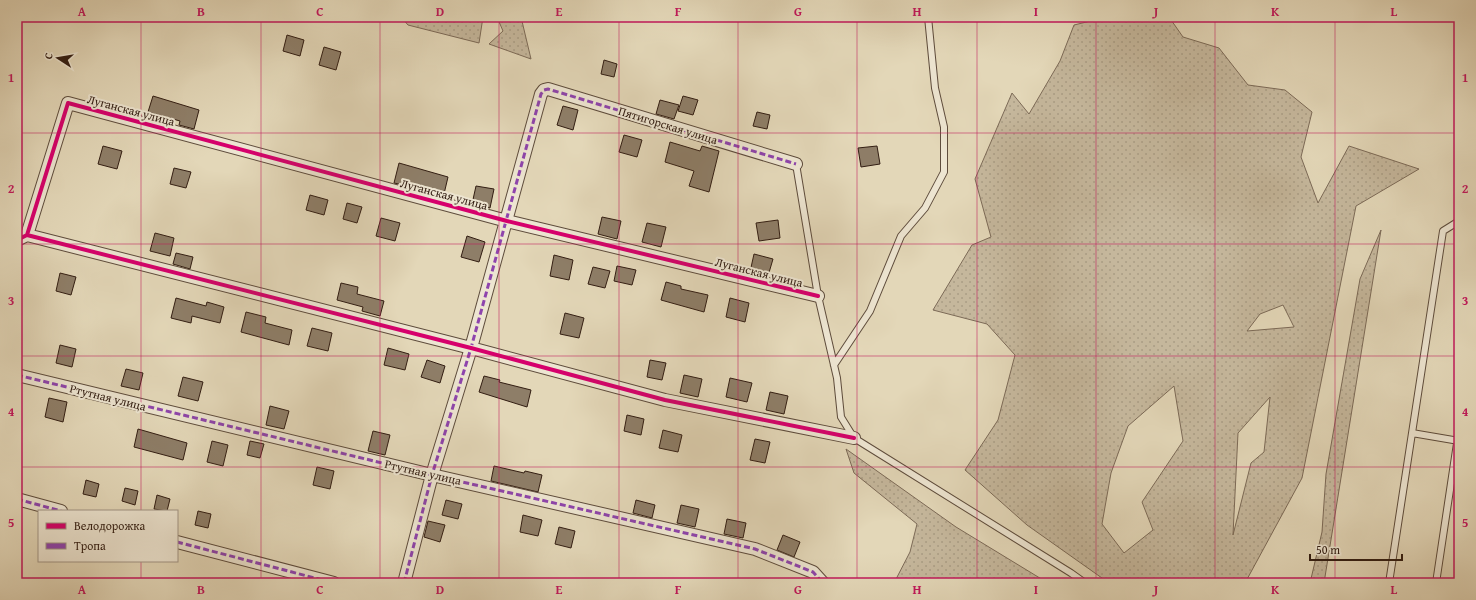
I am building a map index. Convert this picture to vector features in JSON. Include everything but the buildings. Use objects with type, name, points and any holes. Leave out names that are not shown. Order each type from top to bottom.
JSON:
[{"type":"street","name":"Пятигорская улица","points":[[507,221],[541,94],[544,90],[548,89],[796,164]]},
{"type":"street","name":"Луганская улица","points":[[22,238],[68,103],[507,221],[818,296]]},
{"type":"street","points":[[404,583],[432,475],[471,348],[507,221]]},
{"type":"street","points":[[22,238],[471,348],[665,400],[854,438]]},
{"type":"street","name":"Ртутная улица","points":[[17,375],[432,475],[755,549],[813,572],[823,583]]},
{"type":"street","points":[[17,499],[57,510]]},
{"type":"street","points":[[178,542],[334,583]]},
{"type":"lane","points":[[834,365],[870,311],[901,236],[925,208],[944,172],[944,127],[935,88],[928,17]]},
{"type":"lane","points":[[796,164],[818,296],[834,365],[841,416],[854,438],[1085,583]]},
{"type":"lane","points":[[1389,583],[1443,231],[1459,220]]},
{"type":"lane","points":[[1436,583],[1459,430]]},
{"type":"lane","points":[[1412,433],[1458,441]]},
{"type":"shaded area","points":[[401,17],[483,17],[479,43],[408,25]]},
{"type":"shaded area","points":[[497,17],[521,17],[531,59],[489,44],[503,31]]},
{"type":"shaded area","points":[[1107,17],[1169,17],[1183,37],[1219,48],[1248,85],[1285,90],[1312,112],[1301,157],[1318,203],[1349,146],[1419,169],[1356,206],[1302,478],[1245,583],[1109,583],[1027,525],[965,470],[998,420],[1015,355],[987,324],[933,310],[972,245],[991,237],[975,179],[1012,93],[1029,114],[1060,61],[1074,25]],"holes":[[[1283,305],[1294,327],[1247,331],[1260,314]],[[1174,386],[1183,441],[1142,502],[1153,530],[1124,553],[1102,524],[1111,473],[1128,426]],[[1270,397],[1264,452],[1251,463],[1233,535],[1238,433]]]},
{"type":"shaded area","points":[[1381,230],[1324,583],[1310,583],[1322,532],[1326,474],[1360,279]]},
{"type":"shaded area","points":[[846,449],[956,527],[1048,583],[894,583],[910,552],[917,524],[854,473]]},
{"type":"marked path","points":[[404,583],[432,475],[471,348],[541,94],[544,90],[548,89],[796,164]]},
{"type":"marked path","points":[[17,375],[432,475],[755,549],[813,572],[823,583]]},
{"type":"marked path","points":[[17,499],[57,510]]},
{"type":"marked path","points":[[178,542],[334,583]]},
{"type":"cycle path","points":[[17,240],[27,235],[68,103],[507,221],[818,296]]},
{"type":"cycle path","points":[[27,235],[471,348],[665,400],[854,438]]}]
